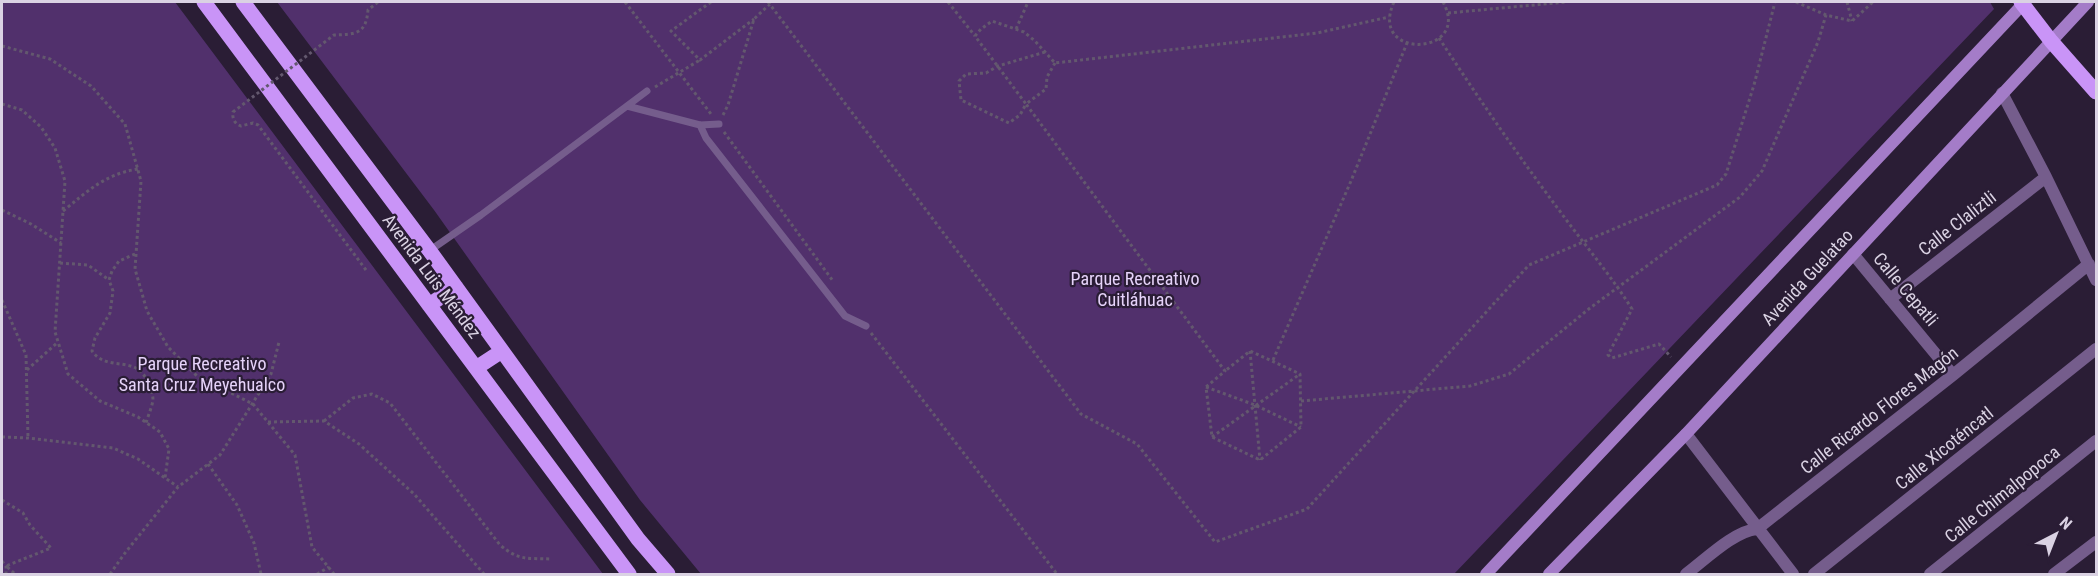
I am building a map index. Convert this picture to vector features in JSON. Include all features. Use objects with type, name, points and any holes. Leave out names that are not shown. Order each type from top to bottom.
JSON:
[{"type":"main road","name":"Avenida Luis Méndez","points":[[204,2],[629,574]]},
{"type":"main road","name":"Avenida Luis Méndez","points":[[243,2],[456,287],[638,539],[668,574]]},
{"type":"main road","points":[[2023,2],[2050,41],[2097,93]]},
{"type":"main road","name":"Avenida Guelatao","points":[[1486,574],[2023,2]]},
{"type":"main road","name":"Avenida Guelatao","points":[[1554,573],[2088,2]]},
{"type":"main road","points":[[429,304],[456,287]]},
{"type":"main road","points":[[476,368],[502,351]]},
{"type":"street","points":[[2002,93],[2097,280]]},
{"type":"street","name":"Calle Claliztli","points":[[1890,299],[2046,177]]},
{"type":"street","name":"Calle Cepatli","points":[[1853,254],[1953,375]]},
{"type":"street","name":"Calle Ricardo Flores Magón","points":[[1686,574],[1735,538],[1748,530],[1757,529],[1953,375],[2089,264]]},
{"type":"street","name":"Calle Xicoténcatl","points":[[1814,574],[2097,349]]},
{"type":"street","points":[[1686,434],[1793,574]]},
{"type":"street","name":"Calle Chimalpopoca","points":[[1930,574],[2097,441]]},
{"type":"street","points":[[2054,574],[2097,542]]},
{"type":"lane","points":[[429,251],[647,91]]},
{"type":"lane","points":[[627,106],[700,125],[719,124]]},
{"type":"lane","points":[[700,125],[706,138],[845,316],[866,326]]},
{"type":"path","points":[[366,270],[258,126],[253,123],[241,126],[235,123],[233,112],[334,35],[354,34],[363,29],[368,10],[378,2]]},
{"type":"path","points":[[625,2],[719,124],[838,288]]},
{"type":"path","points":[[699,60],[672,31],[711,2]]},
{"type":"path","points":[[647,91],[699,60],[754,18],[770,2],[1082,414],[1137,444],[1215,542],[1307,509],[1529,265],[1717,185],[1726,174],[1754,85],[1774,2]]},
{"type":"path","points":[[948,2],[1225,371]]},
{"type":"path","points":[[1016,29],[1028,2]]},
{"type":"path","points":[[1394,2],[1389,17],[1394,33],[1407,43],[1424,45],[1439,38],[1444,31],[1448,13],[1443,2]]},
{"type":"path","points":[[1448,13],[1566,2]]},
{"type":"path","points":[[1797,2],[1826,15],[1852,21]]},
{"type":"path","points":[[1847,2],[1852,21]]},
{"type":"path","points":[[1852,21],[1873,2]]},
{"type":"path","points":[[1301,401],[1470,386],[1509,374],[1618,286],[1740,196],[1762,171],[1818,42],[1826,15]]},
{"type":"path","points":[[1055,63],[1317,33],[1389,17]]},
{"type":"path","points":[[719,124],[728,105],[754,18]]},
{"type":"path","points":[[975,36],[992,21],[1016,29],[1024,32],[1055,63]]},
{"type":"path","points":[[1439,38],[1498,128],[1582,242],[1618,286],[1632,309],[1608,355],[1612,358],[1659,344],[1681,368]]},
{"type":"path","points":[[1273,360],[1351,181],[1407,43]]},
{"type":"path","points":[[2,46],[50,58],[91,86],[125,124],[141,181],[135,269],[147,311],[168,347],[197,376],[253,404],[295,455],[312,547],[334,574]]},
{"type":"path","points":[[1045,52],[998,66],[986,73],[966,74],[959,81],[961,100],[1009,123],[1020,115],[1026,104],[1046,89],[1047,76],[1055,63]]},
{"type":"path","points":[[2,104],[22,110],[41,127],[55,148],[65,181],[55,332],[68,374],[100,401],[138,417],[160,432],[169,449],[165,478]]},
{"type":"path","points":[[63,211],[100,182],[120,172],[138,169]]},
{"type":"path","points":[[2,210],[31,224],[61,243]]},
{"type":"path","points":[[109,280],[119,261],[135,254]]},
{"type":"path","points":[[60,263],[88,265],[109,280],[113,291],[110,313],[95,338],[92,351],[97,357],[109,362],[136,367],[146,376],[153,398],[146,423]]},
{"type":"path","points":[[2,300],[26,355],[28,438]]},
{"type":"path","points":[[866,326],[1058,574]]},
{"type":"path","points":[[27,370],[58,342]]},
{"type":"path","points":[[110,574],[124,553],[178,487],[220,455],[271,374],[279,342]]},
{"type":"path","points":[[1250,351],[1300,374]]},
{"type":"path","points":[[1206,387],[1250,351]]},
{"type":"path","points":[[1250,351],[1260,460]]},
{"type":"path","points":[[1212,437],[1300,374]]},
{"type":"path","points":[[1300,374],[1301,427]]},
{"type":"path","points":[[1206,387],[1255,405],[1301,427]]},
{"type":"path","points":[[1206,387],[1212,437]]},
{"type":"path","points":[[324,421],[353,398],[372,394],[390,403],[500,545],[512,555],[551,559]]},
{"type":"path","points":[[268,422],[324,421],[359,444],[414,494],[484,574]]},
{"type":"path","points":[[1260,460],[1301,427]]},
{"type":"path","points":[[2,437],[113,448],[138,459],[178,487]]},
{"type":"path","points":[[1212,437],[1260,460]]},
{"type":"path","points":[[208,464],[237,505],[254,543],[261,574]]},
{"type":"path","points":[[2,500],[24,513],[30,525],[51,548],[6,566]]},
{"type":"path","points":[[2,561],[15,574]]},
{"type":"path","points":[[6,566],[6,574]]},
{"type":"path","points":[[317,574],[329,567]]},
{"type":"green space","name":"Parque Recreativo Santa Cruz Meyehualco","points":[[2,2],[175,2],[603,574],[2,574]]},
{"type":"green space","name":"Parque Recreativo Cuitláhuac","points":[[277,2],[1990,2],[1994,9],[1454,574],[701,574],[640,500],[434,210]]}]
